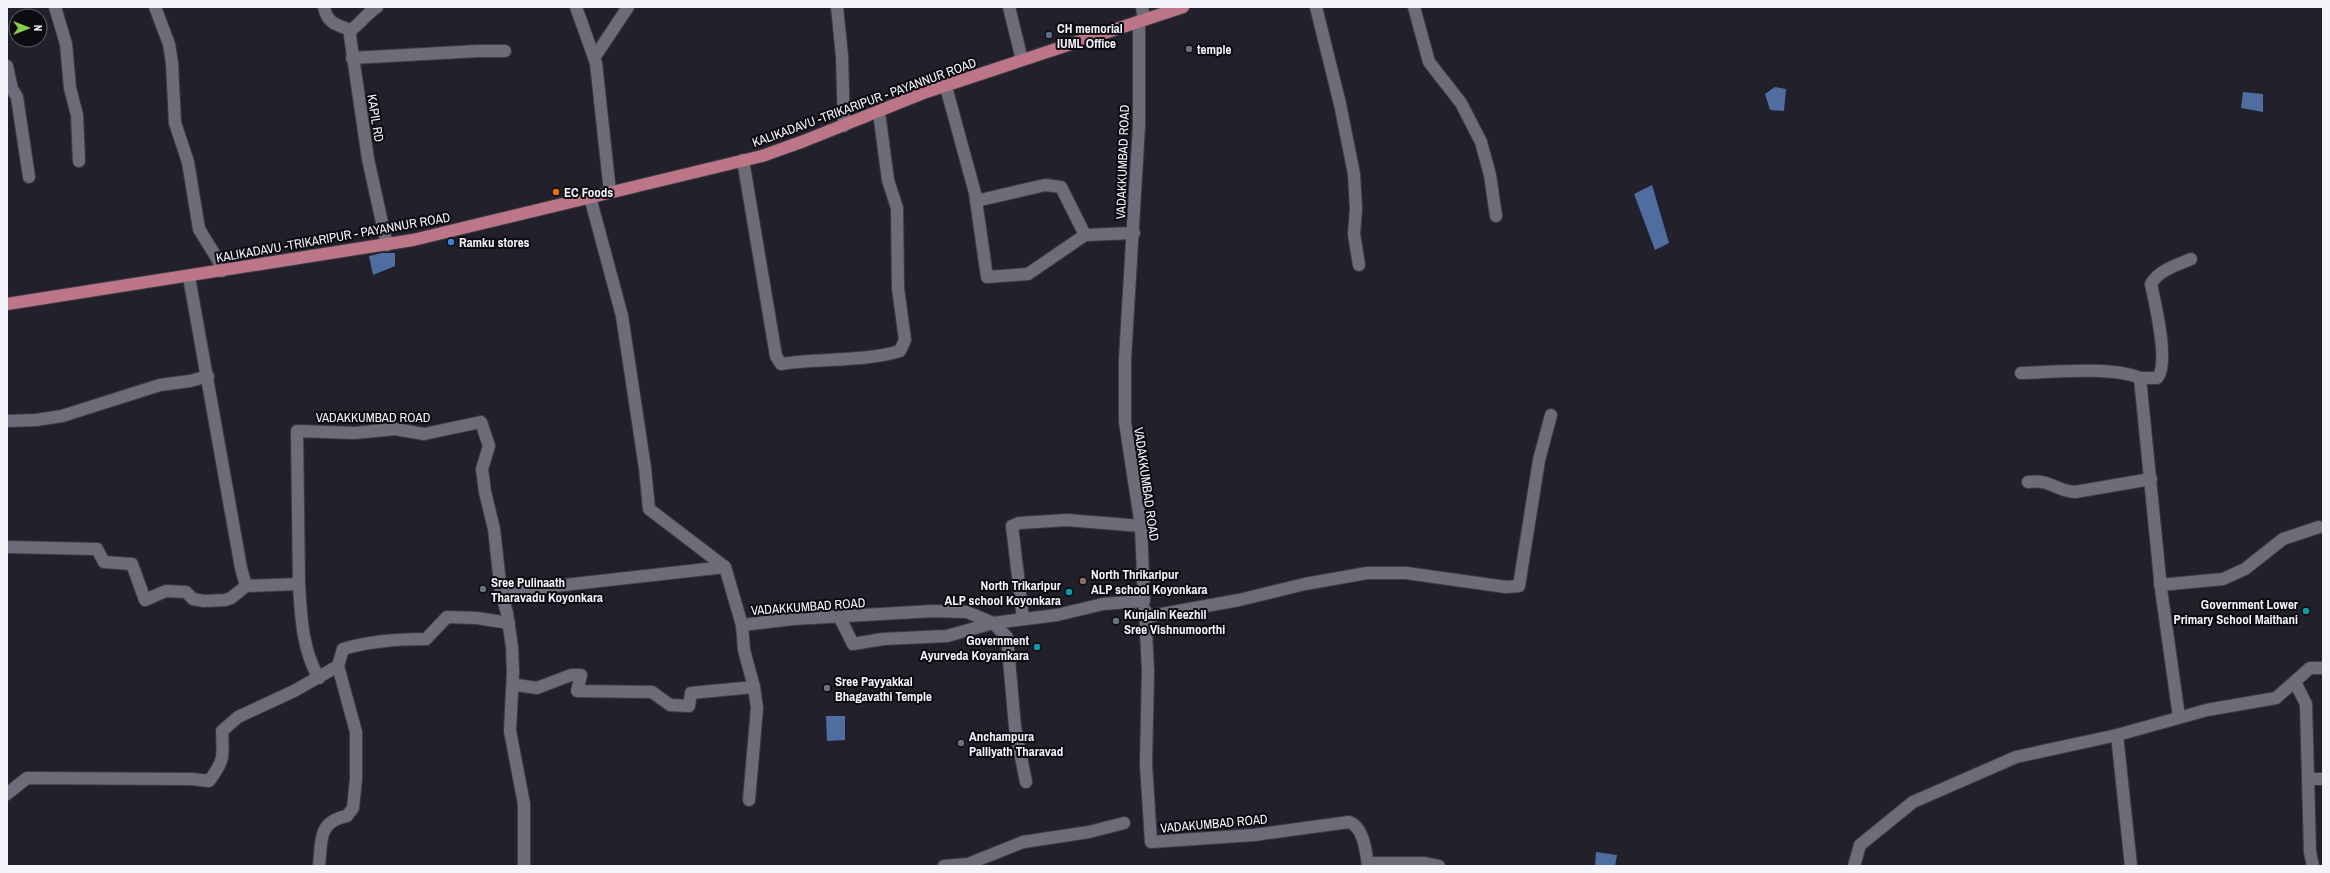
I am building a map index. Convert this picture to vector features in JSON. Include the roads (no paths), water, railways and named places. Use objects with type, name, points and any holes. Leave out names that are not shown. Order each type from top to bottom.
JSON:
[{"type":"main road","name":"KALIKADAVU -TRIKARIPUR - PAYANNUR ROAD","points":[[7,304],[190,277],[387,245],[762,156],[844,126],[926,92],[946,87],[1022,60],[1183,7]]},
{"type":"street","points":[[55,7],[66,44],[70,88],[77,115],[79,161]]},
{"type":"street","points":[[155,7],[169,44],[172,63],[175,123],[188,162],[199,229],[218,260],[222,271]]},
{"type":"street","points":[[324,7],[326,16],[331,23],[350,30],[364,21],[369,12],[377,7]]},
{"type":"street","points":[[576,7],[594,58],[610,192]]},
{"type":"street","points":[[594,58],[628,7]]},
{"type":"street","points":[[837,7],[842,56],[844,126]]},
{"type":"street","points":[[1009,7],[1022,60]]},
{"type":"street","name":"VADAKKUMBAD ROAD","points":[[1142,7],[1139,126],[1134,186],[1134,233],[1125,359],[1125,422],[1141,526],[1144,601]]},
{"type":"street","points":[[1316,7],[1340,104],[1354,174],[1356,209],[1354,234],[1359,265]]},
{"type":"street","points":[[1414,7],[1429,62],[1461,103],[1481,142],[1490,175],[1496,216]]},
{"type":"street","name":"KAPIL RD","points":[[350,30],[352,58],[368,159],[387,245]]},
{"type":"street","points":[[352,58],[478,51],[505,51]]},
{"type":"street","points":[[7,66],[12,88],[17,97],[29,177]]},
{"type":"street","points":[[946,87],[976,201],[987,277],[1028,274],[1085,235],[1134,233]]},
{"type":"street","points":[[742,160],[776,356],[781,364],[825,359],[857,358],[900,351],[905,340],[898,288],[897,208],[888,180],[879,112]]},
{"type":"street","points":[[976,201],[1045,185],[1061,187],[1085,235]]},
{"type":"street","points":[[590,197],[622,316],[645,468],[649,509],[725,567]]},
{"type":"street","points":[[2021,373],[2097,371],[2134,375],[2140,378],[2157,378],[2162,368],[2162,354],[2151,284],[2155,277],[2163,271],[2191,259]]},
{"type":"street","points":[[190,277],[241,568],[246,586]]},
{"type":"street","points":[[7,421],[36,420],[62,416],[153,387],[190,382],[208,376]]},
{"type":"street","points":[[2140,378],[2151,479],[2160,585],[2179,717]]},
{"type":"street","points":[[1145,617],[1239,600],[1305,584],[1367,573],[1406,573],[1506,587],[1519,586],[1539,460],[1550,415]]},
{"type":"street","name":"VADAKKUMBAD ROAD","points":[[299,584],[296,431],[355,433],[395,429],[424,434],[481,422],[489,446],[482,469],[485,492],[494,529],[501,592]]},
{"type":"street","points":[[2028,482],[2050,483],[2066,492],[2075,492],[2151,479]]},
{"type":"street","points":[[1023,618],[1012,526],[1019,523],[1067,520],[1141,526]]},
{"type":"street","points":[[2160,585],[2223,579],[2245,569],[2283,539],[2319,527]]},
{"type":"street","points":[[7,547],[97,549],[104,562],[132,564],[145,600],[166,591],[186,592],[193,599],[204,601],[225,600],[231,598],[246,586],[299,584],[302,632],[314,669],[319,678]]},
{"type":"street","points":[[524,866],[524,804],[510,731],[513,672],[509,623],[501,592],[725,567]]},
{"type":"street","name":"VADAKKUMBAD ROAD","points":[[725,567],[742,625],[793,619],[840,618],[933,611],[967,612],[993,623]]},
{"type":"street","points":[[840,618],[853,644],[883,639],[947,636],[993,623],[1023,618],[1057,615],[1103,604],[1144,601]]},
{"type":"street","name":"VADAKUMBAD ROAD","points":[[1144,601],[1148,671],[1146,764],[1152,842],[1254,835],[1349,822],[1354,824],[1360,832],[1368,865]]},
{"type":"street","points":[[319,866],[322,838],[326,825],[336,818],[347,816],[353,808],[356,780],[356,732],[338,666],[343,649],[360,644],[394,639],[426,639],[447,617],[477,618],[509,623]]},
{"type":"street","points":[[993,623],[1007,637],[1015,727],[1026,782]]},
{"type":"street","points":[[742,625],[744,650],[754,687],[757,708],[749,800]]},
{"type":"street","points":[[7,794],[27,778],[192,779],[209,781],[218,769],[223,756],[222,731],[226,726],[238,717],[319,678],[338,666]]},
{"type":"street","points":[[1854,866],[1860,845],[1913,802],[2016,757],[2117,735],[2207,710],[2276,698],[2310,668],[2323,668]]},
{"type":"street","points":[[517,685],[537,688],[571,675],[581,675],[577,690],[652,692],[670,705],[688,706],[691,693],[754,687]]},
{"type":"street","points":[[2295,682],[2306,704],[2310,845],[2313,866]]},
{"type":"street","points":[[2117,735],[2131,866]]},
{"type":"street","points":[[2309,779],[2323,779]]},
{"type":"street","points":[[944,866],[968,864],[1024,842],[1089,832],[1124,823]]},
{"type":"street","points":[[1368,865],[1425,863],[1439,866]]},
{"type":"water","points":[[1775,87],[1786,89],[1784,111],[1770,110],[1765,94]]},
{"type":"water","points":[[2243,92],[2263,94],[2263,112],[2241,108]]},
{"type":"water","points":[[1652,185],[1669,243],[1655,250],[1634,194]]},
{"type":"water","points":[[382,253],[395,253],[395,266],[373,275],[369,256]]},
{"type":"water","points":[[826,716],[845,716],[845,740],[827,741]]},
{"type":"water","points":[[1596,852],[1617,855],[1615,866],[1595,866]]},
{"type":"place","name":"CH memorial IUML Office","points":[[1049,35]]},
{"type":"place","name":"temple","points":[[1189,49]]},
{"type":"place","name":"EC Foods","points":[[556,192]]},
{"type":"place","name":"Ramku stores","points":[[451,242]]},
{"type":"place","name":"North Thrikaripur ALP school Koyonkara","points":[[1083,581]]},
{"type":"place","name":"Sree Pulinaath Tharavadu Koyonkara","points":[[483,589]]},
{"type":"place","name":"North Trikaripur ALP school Koyonkara","points":[[1069,592]]},
{"type":"place","name":"Government Lower Primary School Maithani","points":[[2306,611]]},
{"type":"place","name":"Kunjalin Keezhil Sree Vishnumoorthi","points":[[1116,621]]},
{"type":"place","name":"Government Ayurveda Koyamkara","points":[[1037,647]]},
{"type":"place","name":"Sree Payyakkal Bhagavathi Temple","points":[[827,688]]},
{"type":"place","name":"Anchampura Palliyath Tharavad","points":[[961,743]]}]
